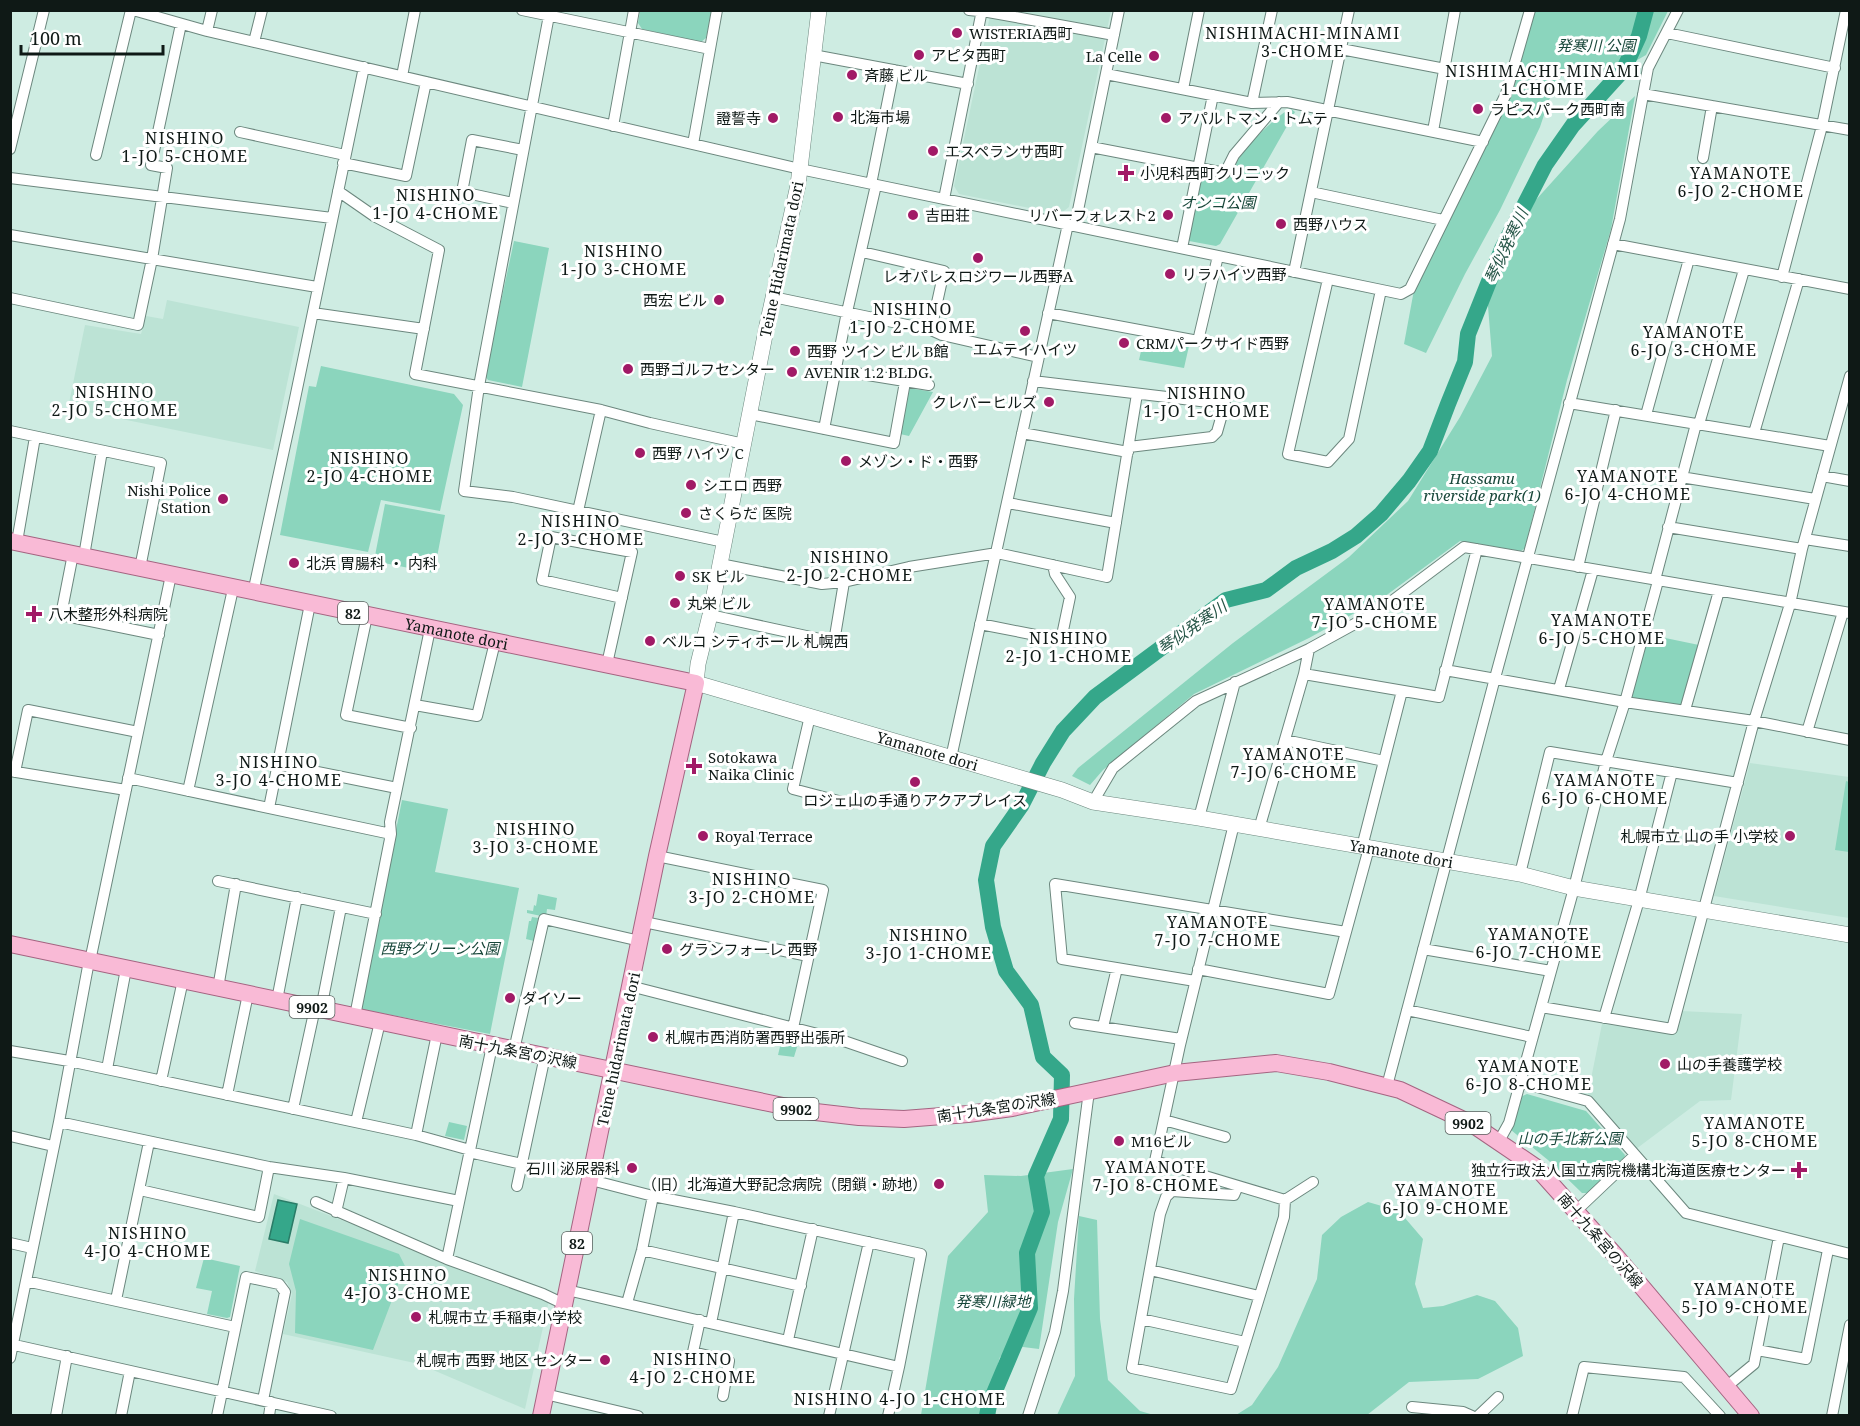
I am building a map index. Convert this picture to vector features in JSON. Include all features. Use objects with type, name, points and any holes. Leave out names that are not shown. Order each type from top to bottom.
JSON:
[{"type":"main road","name":"Teine Hidarimata dori","points":[[696,683],[773,297],[798,185],[819,10]]},
{"type":"main road","name":"Yamanote dori","points":[[14,542],[696,683],[1002,772],[1093,802],[1199,818],[1520,874],[1574,888],[1850,935]]},
{"type":"main road","name":"Teine hidarimata dori","points":[[541,1416],[657,856],[696,683]]},
{"type":"main road","name":"南十九条宮の沢線","points":[[10,944],[807,1111],[859,1117],[904,1119],[981,1113],[1175,1073],[1276,1064],[1329,1072],[1387,1086],[1472,1124],[1537,1168],[1576,1210],[1751,1416]]},
{"type":"street","points":[[10,149],[14,118],[44,10]]},
{"type":"street","points":[[96,156],[132,10],[207,31],[800,170],[1401,294],[1410,289],[1506,94],[1530,10]]},
{"type":"street","points":[[207,31],[212,10]]},
{"type":"street","points":[[254,42],[262,10]]},
{"type":"street","points":[[402,76],[415,10]]},
{"type":"street","points":[[522,10],[549,13],[710,49]]},
{"type":"street","points":[[613,126],[634,10]]},
{"type":"street","points":[[693,144],[717,10]]},
{"type":"street","points":[[969,10],[1114,36]]},
{"type":"street","points":[[951,758],[1038,357],[1091,147],[1119,10]]},
{"type":"street","points":[[1183,89],[1199,10]]},
{"type":"street","points":[[1252,103],[1272,10]]},
{"type":"street","points":[[1294,272],[1349,10]]},
{"type":"street","points":[[1433,131],[1455,10]]},
{"type":"street","points":[[1387,1086],[1620,219],[1648,68],[1678,10]]},
{"type":"street","points":[[1782,277],[1822,126],[1846,10]]},
{"type":"street","points":[[944,199],[982,11]]},
{"type":"street","points":[[549,13],[479,386],[464,491],[513,496],[724,542]]},
{"type":"street","points":[[10,298],[138,325],[167,168],[151,165],[181,24]]},
{"type":"street","points":[[1666,33],[1835,68]]},
{"type":"street","points":[[1341,49],[1445,69]]},
{"type":"street","points":[[813,55],[968,84]]},
{"type":"street","points":[[253,592],[364,67]]},
{"type":"street","points":[[824,429],[847,312],[862,252],[894,70]]},
{"type":"street","points":[[1106,74],[1252,103],[1279,102],[1328,110],[1483,142]]},
{"type":"street","points":[[240,132],[406,176],[426,82]]},
{"type":"street","points":[[1643,94],[1850,130]]},
{"type":"street","points":[[1182,248],[1213,95]]},
{"type":"street","points":[[1091,147],[1225,173],[1234,155],[1279,102]]},
{"type":"street","points":[[1703,158],[1712,106]]},
{"type":"street","points":[[513,203],[462,192],[472,140],[523,150]]},
{"type":"street","points":[[10,178],[332,218]]},
{"type":"street","points":[[338,191],[374,216],[440,250],[415,374],[601,410],[744,444]]},
{"type":"street","points":[[1311,192],[1443,220]]},
{"type":"street","points":[[10,235],[317,287]]},
{"type":"street","points":[[1613,244],[1850,288]]},
{"type":"street","points":[[862,252],[944,271],[931,330]]},
{"type":"street","points":[[1048,313],[1198,341],[1218,256]]},
{"type":"street","points":[[1646,416],[1689,259]]},
{"type":"street","points":[[1499,1141],[1509,1123],[1574,888],[1606,761],[1625,702],[1668,527],[1744,270]]},
{"type":"street","points":[[1328,279],[1288,454],[1328,462],[1348,439],[1381,290]]},
{"type":"street","points":[[1754,433],[1799,279]]},
{"type":"street","points":[[773,297],[931,330],[942,335],[1038,357]]},
{"type":"street","points":[[313,313],[424,329]]},
{"type":"street","points":[[837,370],[928,385]]},
{"type":"street","points":[[1540,1007],[1672,1029],[1754,721],[1790,604],[1815,499],[1850,376]]},
{"type":"street","points":[[1022,433],[1129,450],[1212,437],[1217,432],[1225,404],[1033,381]]},
{"type":"street","points":[[750,414],[894,443],[905,382]]},
{"type":"street","points":[[720,564],[822,584],[844,582],[909,567],[997,553],[1107,577],[1137,394]]},
{"type":"street","points":[[1569,403],[1830,446]]},
{"type":"street","points":[[578,511],[601,410]]},
{"type":"street","points":[[1578,567],[1616,410]]},
{"type":"street","points":[[10,431],[161,463],[140,568]]},
{"type":"street","points":[[14,542],[35,436]]},
{"type":"street","points":[[102,451],[78,555],[61,615],[159,635]]},
{"type":"street","points":[[1822,476],[1850,481]]},
{"type":"street","points":[[1682,477],[1815,499]]},
{"type":"street","points":[[1008,502],[1116,523]]},
{"type":"street","points":[[1668,527],[1804,544],[1850,546]]},
{"type":"street","points":[[607,664],[622,598],[632,552],[550,537],[542,580],[622,598]]},
{"type":"street","points":[[1093,802],[1113,768],[1196,701],[1309,649],[1394,601],[1464,547],[1846,613],[1808,732]]},
{"type":"street","points":[[1304,674],[1438,697],[1477,549]]},
{"type":"street","points":[[980,624],[1061,640],[1070,597],[1055,574],[1053,565]]},
{"type":"street","points":[[1559,689],[1593,570]]},
{"type":"street","points":[[10,1358],[16,1301],[27,1281],[69,1061],[171,574]]},
{"type":"street","points":[[710,615],[834,642],[844,582]]},
{"type":"street","points":[[188,791],[233,588]]},
{"type":"street","points":[[1684,710],[1719,591]]},
{"type":"street","points":[[269,808],[310,604]]},
{"type":"street","points":[[367,616],[346,715],[411,728]]},
{"type":"street","points":[[355,1016],[391,834],[390,822],[430,629]]},
{"type":"street","points":[[415,705],[477,716],[495,642]]},
{"type":"street","points":[[1259,829],[1304,674],[1309,649]]},
{"type":"street","points":[[1445,670],[1625,702],[1754,721],[1850,740]]},
{"type":"street","points":[[1199,818],[1235,682]]},
{"type":"street","points":[[1198,969],[1329,994],[1346,932],[1402,691]]},
{"type":"street","points":[[126,790],[13,772],[28,710],[138,732]]},
{"type":"street","points":[[810,716],[793,789],[850,804]]},
{"type":"street","points":[[1285,741],[1384,761]]},
{"type":"street","points":[[1520,874],[1550,752],[1738,783]]},
{"type":"street","points":[[278,764],[397,788]]},
{"type":"street","points":[[1604,1018],[1640,900],[1672,772]]},
{"type":"street","points":[[128,778],[391,834]]},
{"type":"street","points":[[1234,824],[1181,1039],[1155,1161],[1285,1200],[1313,1182]]},
{"type":"street","points":[[657,856],[822,890],[793,1028]]},
{"type":"street","points":[[218,881],[376,914]]},
{"type":"street","points":[[218,988],[236,884]]},
{"type":"street","points":[[1195,981],[1062,959],[1055,884],[1346,932]]},
{"type":"street","points":[[277,1000],[297,897]]},
{"type":"street","points":[[294,1109],[341,907]]},
{"type":"street","points":[[514,1050],[544,919],[640,941]]},
{"type":"street","points":[[644,922],[808,956]]},
{"type":"street","points":[[1423,950],[1551,971]]},
{"type":"street","points":[[1104,1027],[1117,968]]},
{"type":"street","points":[[107,1069],[126,969]]},
{"type":"street","points":[[161,1080],[183,981]]},
{"type":"street","points":[[630,987],[841,1040],[902,1061]]},
{"type":"street","points":[[227,1095],[248,994]]},
{"type":"street","points":[[1407,1010],[1532,1037]]},
{"type":"street","points":[[356,1122],[380,1022]]},
{"type":"street","points":[[1075,1023],[1181,1039]]},
{"type":"street","points":[[416,1135],[438,1035]]},
{"type":"street","points":[[447,1259],[492,1046]]},
{"type":"street","points":[[10,1051],[161,1080],[416,1135],[522,1164]]},
{"type":"street","points":[[517,1186],[544,1056]]},
{"type":"street","points":[[1519,1082],[1588,1101],[1686,1213],[1850,1254]]},
{"type":"street","points":[[1028,1416],[1055,1332],[1063,1291],[1089,1090]]},
{"type":"street","points":[[1164,1120],[1225,1137]]},
{"type":"street","points":[[59,1122],[269,1167],[344,1178],[459,1201]]},
{"type":"street","points":[[10,1136],[53,1146]]},
{"type":"street","points":[[116,1300],[149,1142]]},
{"type":"street","points":[[1576,1210],[1635,1155]]},
{"type":"street","points":[[140,1190],[259,1217],[269,1167]]},
{"type":"street","points":[[336,1212],[344,1178]]},
{"type":"street","points":[[591,1180],[653,1196],[921,1254],[888,1416]]},
{"type":"street","points":[[1238,1186],[1234,1196],[1172,1191],[1166,1197],[1160,1214],[1132,1368],[1230,1389],[1284,1217],[1285,1200]]},
{"type":"street","points":[[627,1304],[642,1250],[653,1196]]},
{"type":"street","points":[[316,1202],[447,1259],[543,1294],[627,1304],[899,1367]]},
{"type":"street","points":[[723,1395],[729,1361],[693,1352],[722,1269],[734,1212]]},
{"type":"street","points":[[788,1340],[813,1229]]},
{"type":"street","points":[[1726,1387],[1754,1364],[1779,1237]]},
{"type":"street","points":[[829,1416],[869,1242]]},
{"type":"street","points":[[10,1243],[32,1248]]},
{"type":"street","points":[[642,1250],[801,1286]]},
{"type":"street","points":[[1757,1350],[1806,1359],[1828,1250]]},
{"type":"street","points":[[1150,1270],[1260,1296]]},
{"type":"street","points":[[217,1416],[246,1276],[279,1284],[285,1292],[267,1401],[268,1416]]},
{"type":"street","points":[[27,1281],[236,1327]]},
{"type":"street","points":[[1141,1319],[1245,1342]]},
{"type":"street","points":[[1832,1416],[1850,1325]]},
{"type":"street","points":[[12,1344],[332,1416]]},
{"type":"street","points":[[56,1416],[67,1356]]},
{"type":"street","points":[[1572,1416],[1584,1367],[1684,1377],[1720,1416]]},
{"type":"street","points":[[121,1416],[130,1371]]},
{"type":"street","points":[[545,1394],[638,1416]]},
{"type":"street","points":[[1478,1416],[1498,1397]]},
{"type":"street","points":[[1412,1407],[1463,1412],[1472,1416]]},
{"type":"shaded area","points":[[991,11],[1111,11],[1069,207],[1060,214],[959,194],[954,186]]},
{"type":"shaded area","points":[[167,300],[299,327],[273,450],[68,408],[85,325],[141,334],[146,316],[163,319]]},
{"type":"shaded area","name":"札幌市立 山の手 小学校","points":[[1750,763],[1849,777],[1849,918],[1714,896]]},
{"type":"shaded area","name":"山の手養護学校","points":[[1681,1011],[1742,1014],[1731,1100],[1700,1101],[1636,1149],[1588,1094],[1602,1024],[1675,1033]]},
{"type":"shaded area","name":"札幌市立 手稲東小学校","points":[[274,1194],[549,1300],[525,1409],[419,1364],[283,1334],[292,1294],[287,1282],[255,1271]]},
{"type":"shaded area","points":[[278,1200],[297,1204],[288,1243],[269,1239]]},
{"type":"green space","points":[[640,11],[712,11],[706,38],[701,42],[642,29],[638,23]]},
{"type":"green space","name":"発寒川 公園","points":[[1535,11],[1668,11],[1646,55],[1602,80],[1562,76],[1500,210],[1426,353],[1404,344],[1414,290],[1487,143]]},
{"type":"green space","name":"Hassamu riverside park(1)","points":[[1635,96],[1611,229],[1567,380],[1525,548],[1521,551],[1460,541],[1384,597],[1309,638],[1194,694],[1103,770],[1090,785],[1072,776],[1078,768],[1233,643],[1349,557],[1408,501],[1460,417],[1492,356],[1487,294],[1534,202],[1598,131]]},
{"type":"green space","name":"オンコ公園","points":[[1290,108],[1295,112],[1220,244],[1216,246],[1189,241],[1187,237],[1200,177],[1204,174],[1227,178],[1254,139]]},
{"type":"green space","points":[[514,241],[549,248],[522,387],[488,380],[485,376]]},
{"type":"green space","points":[[1144,338],[1189,346],[1184,368],[1139,360]]},
{"type":"green space","points":[[321,366],[454,394],[463,405],[440,511],[381,500],[368,552],[280,535],[309,386],[316,387]]},
{"type":"green space","points":[[909,388],[933,392],[909,436],[900,434]]},
{"type":"green space","points":[[385,504],[445,515],[434,573],[374,561]]},
{"type":"green space","points":[[1646,634],[1699,645],[1683,705],[1680,707],[1632,698],[1630,695]]},
{"type":"green space","points":[[1846,781],[1849,782],[1849,852],[1835,850]]},
{"type":"green space","name":"西野グリーン公園","points":[[402,800],[448,809],[435,872],[519,888],[490,1034],[360,1009]]},
{"type":"green space","points":[[538,894],[557,898],[555,910],[547,909],[546,917],[527,913],[527,910],[533,911],[534,905],[536,906]]},
{"type":"green space","points":[[532,917],[538,918],[534,941],[526,939],[529,921]]},
{"type":"green space","points":[[784,1030],[801,1034],[794,1057],[778,1055]]},
{"type":"green space","name":"山の手北新公園","points":[[1527,1094],[1586,1111],[1625,1155],[1624,1159],[1587,1193],[1582,1193],[1548,1160],[1511,1130],[1520,1097]]},
{"type":"green space","points":[[449,1122],[467,1126],[464,1140],[445,1136]]},
{"type":"green space","name":"発寒川緑地","points":[[1073,1169],[1058,1222],[1039,1349],[1023,1347],[1000,1357],[982,1415],[921,1415],[948,1256],[988,1212],[984,1175],[1021,1176]]},
{"type":"green space","points":[[1368,1202],[1399,1211],[1423,1239],[1415,1284],[1423,1308],[1443,1306],[1477,1295],[1495,1301],[1518,1328],[1523,1356],[1478,1379],[1409,1382],[1367,1415],[1236,1415],[1252,1405],[1278,1367],[1317,1279],[1322,1235],[1341,1217]]},
{"type":"green space","points":[[1079,1216],[1097,1220],[1100,1319],[1108,1380],[1140,1411],[1154,1415],[1057,1415],[1075,1376],[1074,1299]]},
{"type":"green space","points":[[300,1219],[399,1254],[405,1266],[373,1350],[295,1333],[296,1291],[289,1264]]},
{"type":"green space","points":[[204,1258],[240,1266],[230,1317],[207,1314],[212,1291],[196,1288]]},
{"type":"waterway","name":"琴似発寒川","points":[[987,1416],[989,1405],[1030,1308],[1027,1253],[1042,1212],[1036,1176],[1061,1119],[1062,1075],[1043,1057],[1031,1005],[1006,971],[993,927],[986,880],[993,846],[1021,806],[1043,763],[1063,731],[1095,697],[1226,600],[1266,590],[1296,568],[1332,551],[1356,536],[1381,514],[1409,481],[1430,451],[1465,362],[1468,334],[1502,249],[1545,165],[1573,125],[1624,69],[1639,36],[1646,10]]},
{"type":"place","name":"WISTERIA西町","points":[[957,33]]},
{"type":"place","name":"アピタ西町","points":[[919,55]]},
{"type":"place","name":"La Celle","points":[[1154,56]]},
{"type":"place","name":"斉藤 ビル","points":[[852,75]]},
{"type":"place","name":"ラピスパーク西町南","points":[[1478,109]]},
{"type":"place","name":"北海市場","points":[[838,117]]},
{"type":"place","name":"證誓寺","points":[[773,118]]},
{"type":"place","name":"アパルトマン・トムテ","points":[[1166,118]]},
{"type":"place","name":"エスペランサ西町","points":[[933,151]]},
{"type":"place","name":"小児科西町クリニック","points":[[1126,173]]},
{"type":"place","name":"吉田荘","points":[[913,215]]},
{"type":"place","name":"リバーフォレスト2","points":[[1168,215]]},
{"type":"place","name":"西野ハウス","points":[[1281,224]]},
{"type":"place","name":"レオパレスロジワール西野A","points":[[978,258]]},
{"type":"place","name":"リラハイツ西野","points":[[1170,274]]},
{"type":"place","name":"西宏 ビル","points":[[719,300]]},
{"type":"place","name":"エムテイハイツ","points":[[1025,331]]},
{"type":"place","name":"CRMパークサイド西野","points":[[1124,343]]},
{"type":"place","name":"西野 ツイン ビル B館","points":[[795,351]]},
{"type":"place","name":"西野ゴルフセンター","points":[[628,369]]},
{"type":"place","name":"AVENIR 1.2 BLDG.","points":[[792,372]]},
{"type":"place","name":"クレバーヒルズ","points":[[1049,402]]},
{"type":"place","name":"西野 ハイツ C","points":[[640,453]]},
{"type":"place","name":"メゾン・ド・西野","points":[[846,461]]},
{"type":"place","name":"シエロ 西野","points":[[691,485]]},
{"type":"place","name":"Nishi Police Station","points":[[223,499]]},
{"type":"place","name":"さくらだ 医院","points":[[686,513]]},
{"type":"place","name":"北浜 胃腸科 ・ 内科","points":[[294,563]]},
{"type":"place","name":"SK ビル","points":[[680,576]]},
{"type":"place","name":"丸栄 ビル","points":[[675,603]]},
{"type":"place","name":"八木整形外科病院","points":[[34,614]]},
{"type":"place","name":"ベルコ シティホール 札幌西","points":[[650,641]]},
{"type":"place","name":"Sotokawa Naika Clinic","points":[[694,766]]},
{"type":"place","name":"ロジェ山の手通りアクアプレイス","points":[[915,782]]},
{"type":"place","name":"Royal Terrace","points":[[703,836]]},
{"type":"place","name":"札幌市立 山の手 小学校","points":[[1790,836]]},
{"type":"place","name":"グランフォーレ 西野","points":[[667,949]]},
{"type":"place","name":"ダイソー","points":[[510,998]]},
{"type":"place","name":"札幌市西消防署西野出張所","points":[[653,1037]]},
{"type":"place","name":"山の手養護学校","points":[[1665,1064]]},
{"type":"place","name":"M16ビル","points":[[1119,1141]]},
{"type":"place","name":"石川 泌尿器科","points":[[632,1168]]},
{"type":"place","name":"独立行政法人国立病院機構北海道医療センター","points":[[1799,1170]]},
{"type":"place","name":"（旧）北海道大野記念病院（閉鎖・跡地）","points":[[939,1184]]},
{"type":"place","name":"札幌市立 手稲東小学校","points":[[416,1317]]},
{"type":"place","name":"札幌市 西野 地区 センター","points":[[605,1360]]},
{"type":"district","name":"NISHIMACHI-MINAMI 3-CHOME","points":[[1303,42]]},
{"type":"district","name":"NISHIMACHI-MINAMI 1-CHOME","points":[[1543,80]]},
{"type":"district","name":"NISHINO 1-JO 5-CHOME","points":[[185,147]]},
{"type":"district","name":"YAMANOTE 6-JO 2-CHOME","points":[[1741,182]]},
{"type":"district","name":"NISHINO 1-JO 4-CHOME","points":[[436,204]]},
{"type":"district","name":"NISHINO 1-JO 3-CHOME","points":[[624,260]]},
{"type":"district","name":"NISHINO 1-JO 2-CHOME","points":[[913,318]]},
{"type":"district","name":"YAMANOTE 6-JO 3-CHOME","points":[[1694,341]]},
{"type":"district","name":"NISHINO 2-JO 5-CHOME","points":[[115,401]]},
{"type":"district","name":"NISHINO 1-JO 1-CHOME","points":[[1207,402]]},
{"type":"district","name":"NISHINO 2-JO 4-CHOME","points":[[370,467]]},
{"type":"district","name":"YAMANOTE 6-JO 4-CHOME","points":[[1628,485]]},
{"type":"district","name":"NISHINO 2-JO 3-CHOME","points":[[581,530]]},
{"type":"district","name":"NISHINO 2-JO 2-CHOME","points":[[850,566]]},
{"type":"district","name":"YAMANOTE 7-JO 5-CHOME","points":[[1375,613]]},
{"type":"district","name":"YAMANOTE 6-JO 5-CHOME","points":[[1602,629]]},
{"type":"district","name":"NISHINO 2-JO 1-CHOME","points":[[1069,647]]},
{"type":"district","name":"YAMANOTE 7-JO 6-CHOME","points":[[1294,763]]},
{"type":"district","name":"NISHINO 3-JO 4-CHOME","points":[[279,771]]},
{"type":"district","name":"YAMANOTE 6-JO 6-CHOME","points":[[1605,789]]},
{"type":"district","name":"NISHINO 3-JO 3-CHOME","points":[[536,838]]},
{"type":"district","name":"NISHINO 3-JO 2-CHOME","points":[[752,888]]},
{"type":"district","name":"YAMANOTE 7-JO 7-CHOME","points":[[1218,931]]},
{"type":"district","name":"YAMANOTE 6-JO 7-CHOME","points":[[1539,943]]},
{"type":"district","name":"NISHINO 3-JO 1-CHOME","points":[[929,944]]},
{"type":"district","name":"YAMANOTE 6-JO 8-CHOME","points":[[1529,1075]]},
{"type":"district","name":"YAMANOTE 5-JO 8-CHOME","points":[[1755,1132]]},
{"type":"district","name":"YAMANOTE 7-JO 8-CHOME","points":[[1156,1176]]},
{"type":"district","name":"YAMANOTE 6-JO 9-CHOME","points":[[1446,1199]]},
{"type":"district","name":"NISHINO 4-JO 4-CHOME","points":[[148,1242]]},
{"type":"district","name":"NISHINO 4-JO 3-CHOME","points":[[408,1284]]},
{"type":"district","name":"YAMANOTE 5-JO 9-CHOME","points":[[1745,1298]]},
{"type":"district","name":"NISHINO 4-JO 2-CHOME","points":[[693,1368]]},
{"type":"district","name":"NISHINO 4-JO 1-CHOME","points":[[900,1399]]}]
